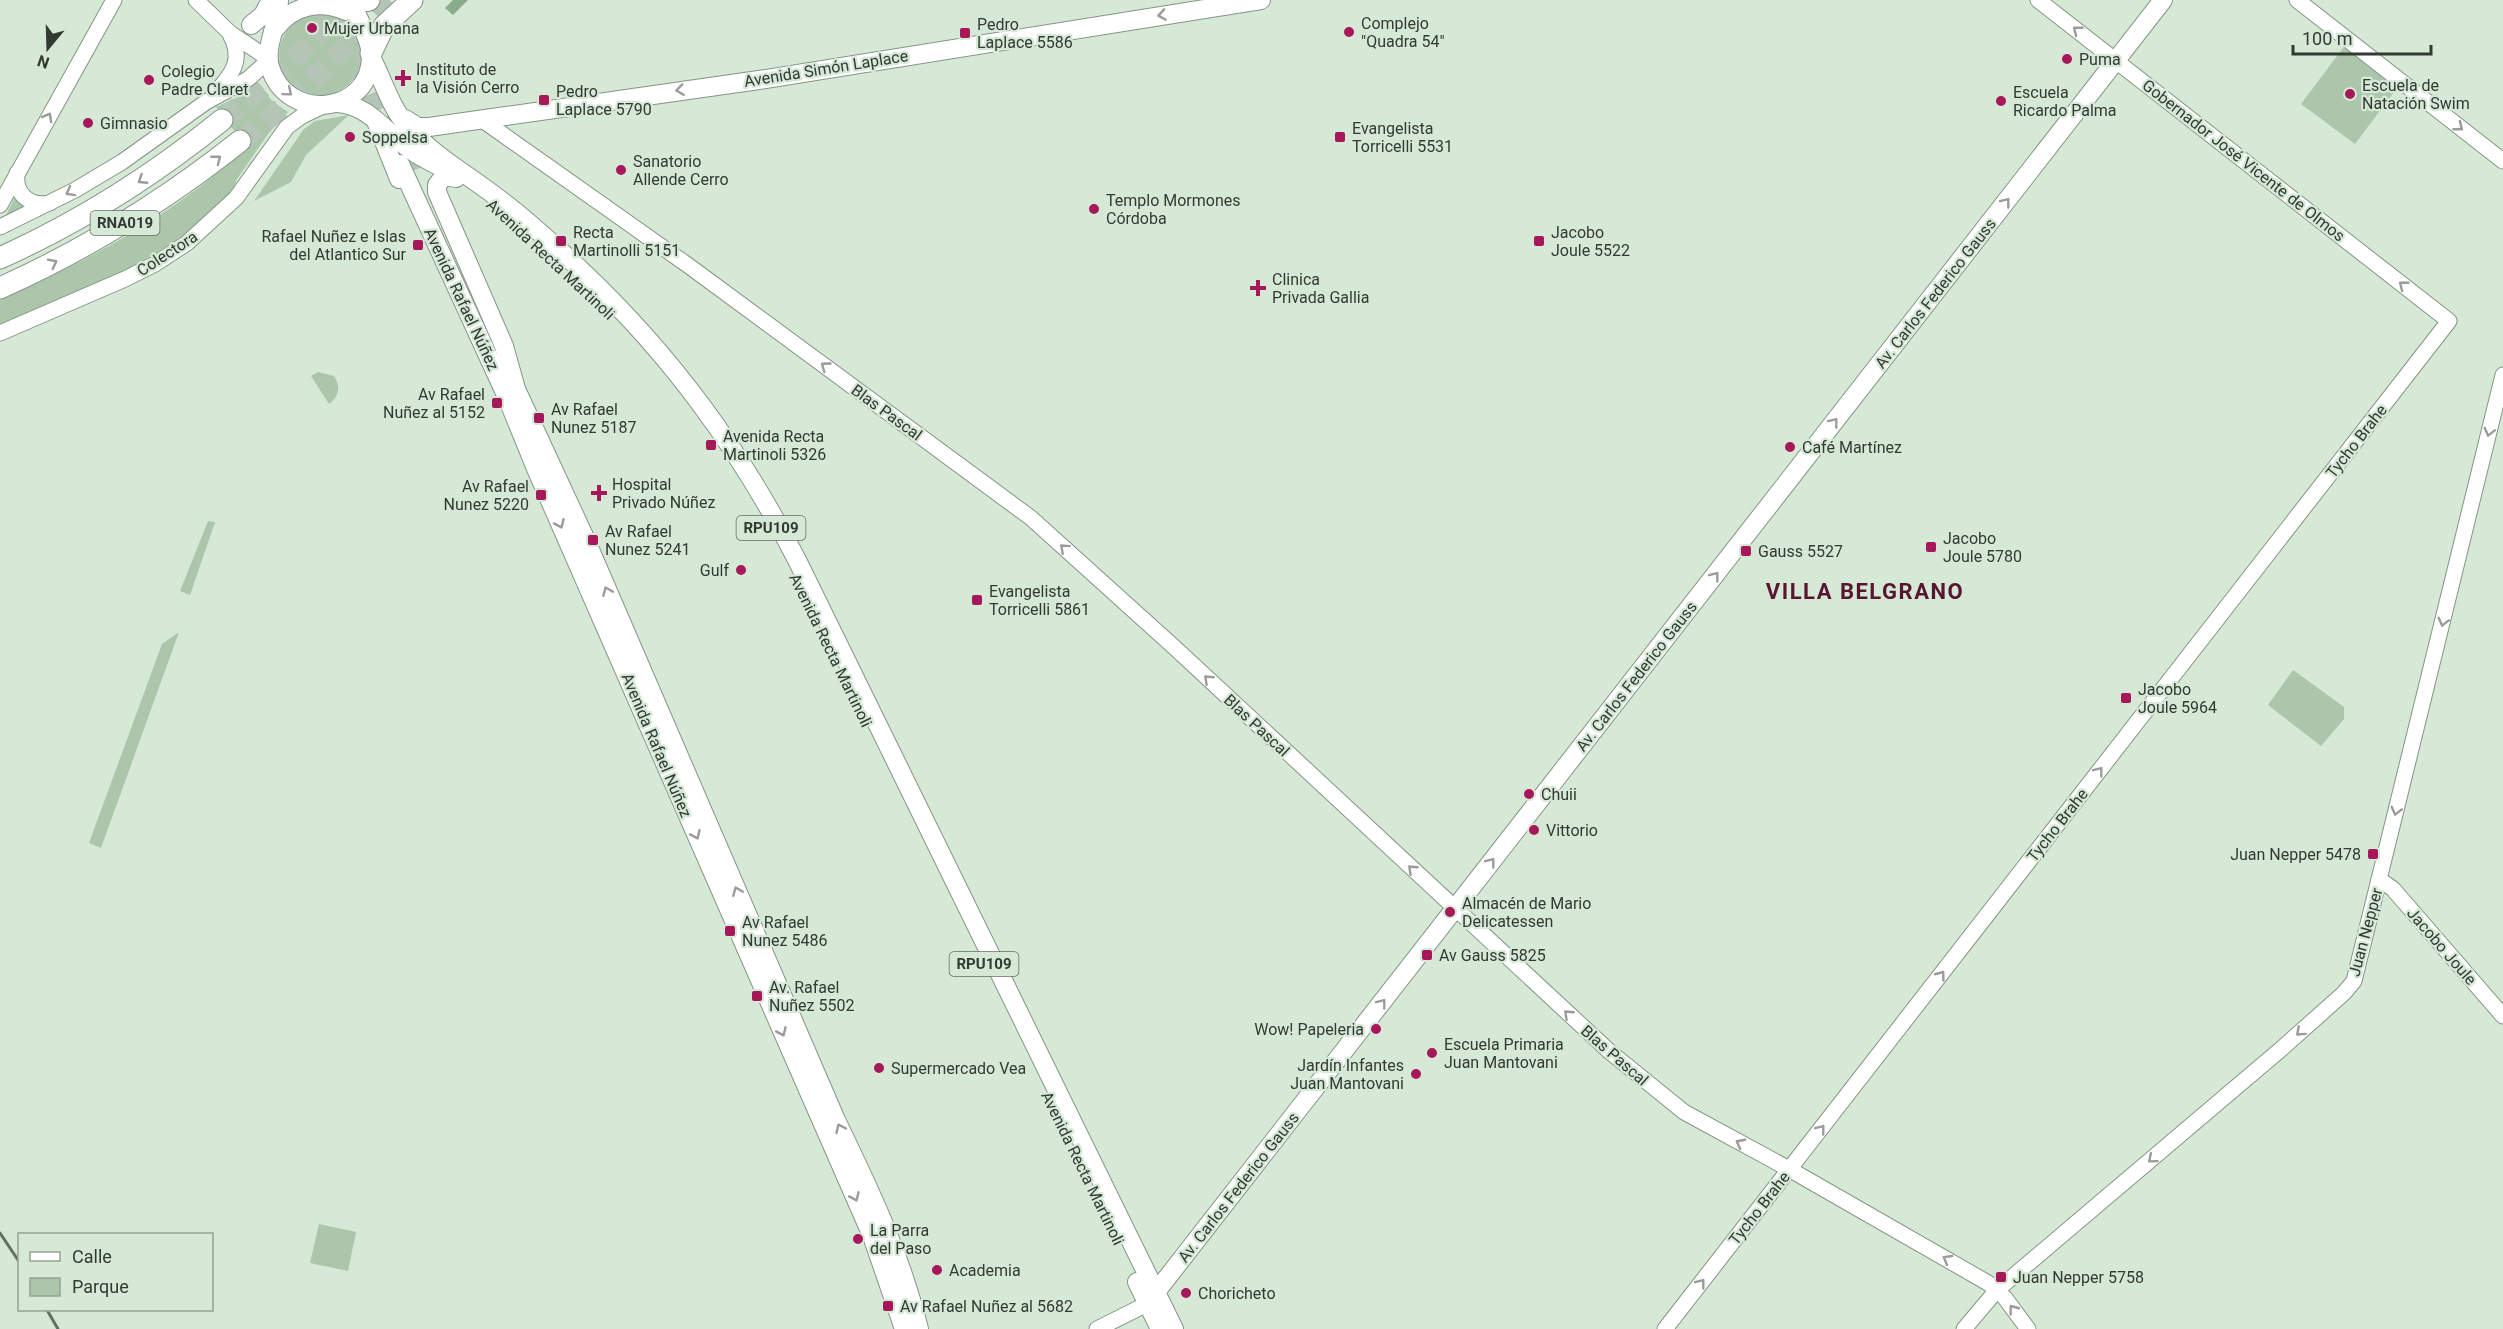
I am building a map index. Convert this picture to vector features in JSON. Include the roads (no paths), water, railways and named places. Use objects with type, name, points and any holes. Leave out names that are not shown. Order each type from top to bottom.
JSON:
[{"type":"highway","points":[[371,55],[384,26],[412,0]]},
{"type":"highway","name":"RNA019","points":[[0,258],[52,233],[116,196],[172,159],[222,120]]},
{"type":"highway","name":"RNA019","points":[[0,288],[74,252],[123,224],[198,174],[240,141]]},
{"type":"main road","points":[[0,205],[114,0]]},
{"type":"main road","points":[[196,0],[225,28],[269,60]]},
{"type":"main road","points":[[251,25],[263,15],[271,0]]},
{"type":"main road","points":[[0,227],[50,203],[122,162],[206,102],[242,83],[269,60],[269,46],[278,23],[279,0]]},
{"type":"main road","name":"Avenida Simón Laplace","points":[[396,110],[408,121],[420,127],[759,80],[1261,0]]},
{"type":"main road","name":"Gobernador José Vicente de Olmos","points":[[2038,0],[2449,321]]},
{"type":"main road","name":"Av. Carlos Federico Gauss","points":[[1152,1298],[2163,0]]},
{"type":"main road","points":[[2297,0],[2503,161]]},
{"type":"main road","points":[[225,28],[278,23],[305,5],[351,2]]},
{"type":"main road","name":"RPU109","points":[[351,2],[371,55],[396,110]]},
{"type":"main road","points":[[206,102],[226,81],[236,61],[237,48],[225,28]]},
{"type":"main road","points":[[330,105],[351,95],[362,83],[371,55]]},
{"type":"main road","name":"RPU109","points":[[269,60],[274,77],[288,93],[307,104],[330,105]]},
{"type":"main road","name":"Avenida Recta Martinoli","points":[[330,105],[357,106],[409,149],[496,206],[577,279],[633,335],[689,401],[726,451],[768,522],[1099,1203],[1106,1206],[1151,1294],[1160,1329]]},
{"type":"main road","name":"Colectora","points":[[0,333],[125,279],[155,264],[187,243],[236,198],[282,133],[294,121],[330,105]]},
{"type":"main road","name":"Avenida Recta Martinoli","points":[[396,110],[417,135],[504,202],[583,272],[638,328],[696,395],[742,461],[775,517],[875,717],[1152,1298],[1173,1329]]},
{"type":"main road","points":[[372,117],[482,362],[511,392]]},
{"type":"main road","name":"Blas Pascal","points":[[481,119],[679,259],[1014,504],[1174,647],[1610,1052],[1669,1101],[1684,1112],[1789,1169],[1997,1290],[2028,1329]]},
{"type":"main road","name":"Avenida Rafael Núñez","points":[[408,167],[511,392],[585,538],[832,1109],[880,1214],[913,1327]]},
{"type":"main road","points":[[16,173],[17,186],[25,198],[40,204],[50,203]]},
{"type":"main road","points":[[456,178],[444,177],[437,185],[437,192],[500,335],[511,392]]},
{"type":"main road","name":"Tycho Brahe","points":[[1665,1329],[2449,321]]},
{"type":"main road","name":"Juan Nepper","points":[[1964,1329],[1997,1290],[2280,1050],[2349,988],[2357,972],[2503,375]]},
{"type":"main road","name":"Avenida Rafael Núñez","points":[[511,392],[622,664],[913,1327]]},
{"type":"main road","points":[[622,664],[628,658],[630,644]]},
{"type":"main road","points":[[838,665],[847,673],[868,716],[875,717]]},
{"type":"main road","points":[[631,684],[637,685],[643,691],[666,745],[678,755]]},
{"type":"main road","name":"Jacobo Joule","points":[[2379,879],[2393,889],[2503,1016]]},
{"type":"main road","points":[[1097,1329],[1152,1298],[1153,1304],[1158,1308],[1168,1329]]},
{"type":"tunnel","points":[[338,0],[371,72]]},
{"type":"tunnel","points":[[222,120],[282,72],[351,0]]},
{"type":"tunnel","points":[[240,141],[318,75],[389,0]]},
{"type":"tunnel","points":[[358,70],[385,129]]},
{"type":"tunnel","points":[[401,138],[415,170]]},
{"type":"railway","points":[[0,1233],[18,1260]]},
{"type":"railway","points":[[48,1311],[58,1329]]},
{"type":"place","name":"Mujer Urbana","points":[[312,28]]},
{"type":"place","name":"Complejo \"Quadra 54\"","points":[[1349,32]]},
{"type":"place","name":"Pedro Laplace 5586","points":[[965,33]]},
{"type":"place","name":"Puma","points":[[2067,59]]},
{"type":"place","name":"Instituto de la Visión Cerro","points":[[403,78]]},
{"type":"place","name":"Colegio Padre Claret","points":[[149,80]]},
{"type":"place","name":"Escuela de Natación Swim","points":[[2350,94]]},
{"type":"place","name":"Pedro Laplace 5790","points":[[544,100]]},
{"type":"place","name":"Escuela Ricardo Palma","points":[[2001,101]]},
{"type":"place","name":"Gimnasio","points":[[88,123]]},
{"type":"place","name":"Soppelsa","points":[[350,137]]},
{"type":"place","name":"Evangelista Torricelli 5531","points":[[1340,137]]},
{"type":"place","name":"Sanatorio Allende Cerro","points":[[621,170]]},
{"type":"place","name":"Templo Mormones Córdoba","points":[[1094,209]]},
{"type":"place","name":"Recta Martinolli 5151","points":[[561,241]]},
{"type":"place","name":"Jacobo Joule 5522","points":[[1539,241]]},
{"type":"place","name":"Rafael Nuñez e Islas del Atlantico Sur","points":[[418,245]]},
{"type":"place","name":"Clinica Privada Gallia","points":[[1258,288]]},
{"type":"place","name":"Av Rafael Nuñez al 5152","points":[[497,403]]},
{"type":"place","name":"Av Rafael Nunez 5187","points":[[539,418]]},
{"type":"place","name":"Avenida Recta Martinoli 5326","points":[[711,445]]},
{"type":"place","name":"Café Martínez","points":[[1790,447]]},
{"type":"place","name":"Hospital Privado Núñez","points":[[599,493]]},
{"type":"place","name":"Av Rafael Nunez 5220","points":[[541,495]]},
{"type":"place","name":"Av Rafael Nunez 5241","points":[[593,540]]},
{"type":"place","name":"Jacobo Joule 5780","points":[[1931,547]]},
{"type":"place","name":"Gauss 5527","points":[[1746,551]]},
{"type":"place","name":"Gulf","points":[[741,570]]},
{"type":"place","name":"Evangelista Torricelli 5861","points":[[977,600]]},
{"type":"place","name":"Jacobo Joule 5964","points":[[2126,698]]},
{"type":"place","name":"Chuii","points":[[1529,794]]},
{"type":"place","name":"Vittorio","points":[[1534,830]]},
{"type":"place","name":"Juan Nepper 5478","points":[[2373,854]]},
{"type":"place","name":"Almacén de Mario Delicatessen","points":[[1450,912]]},
{"type":"place","name":"Av Rafael Nunez 5486","points":[[730,931]]},
{"type":"place","name":"Av Gauss 5825","points":[[1427,955]]},
{"type":"place","name":"Av. Rafael Nuñez 5502","points":[[757,996]]},
{"type":"place","name":"Wow! Papeleria","points":[[1376,1029]]},
{"type":"place","name":"Escuela Primaria Juan Mantovani","points":[[1432,1053]]},
{"type":"place","name":"Supermercado Vea","points":[[879,1068]]},
{"type":"place","name":"Jardín Infantes Juan Mantovani","points":[[1416,1074]]},
{"type":"place","name":"La Parra del Paso","points":[[858,1239]]},
{"type":"place","name":"Academia","points":[[937,1270]]},
{"type":"place","name":"Juan Nepper 5758","points":[[2001,1277]]},
{"type":"place","name":"Choricheto","points":[[1186,1293]]},
{"type":"place","name":"Av Rafael Nuñez al 5682","points":[[888,1306]]},
{"type":"district","name":"VILLA BELGRANO","points":[[1865,591]]}]
